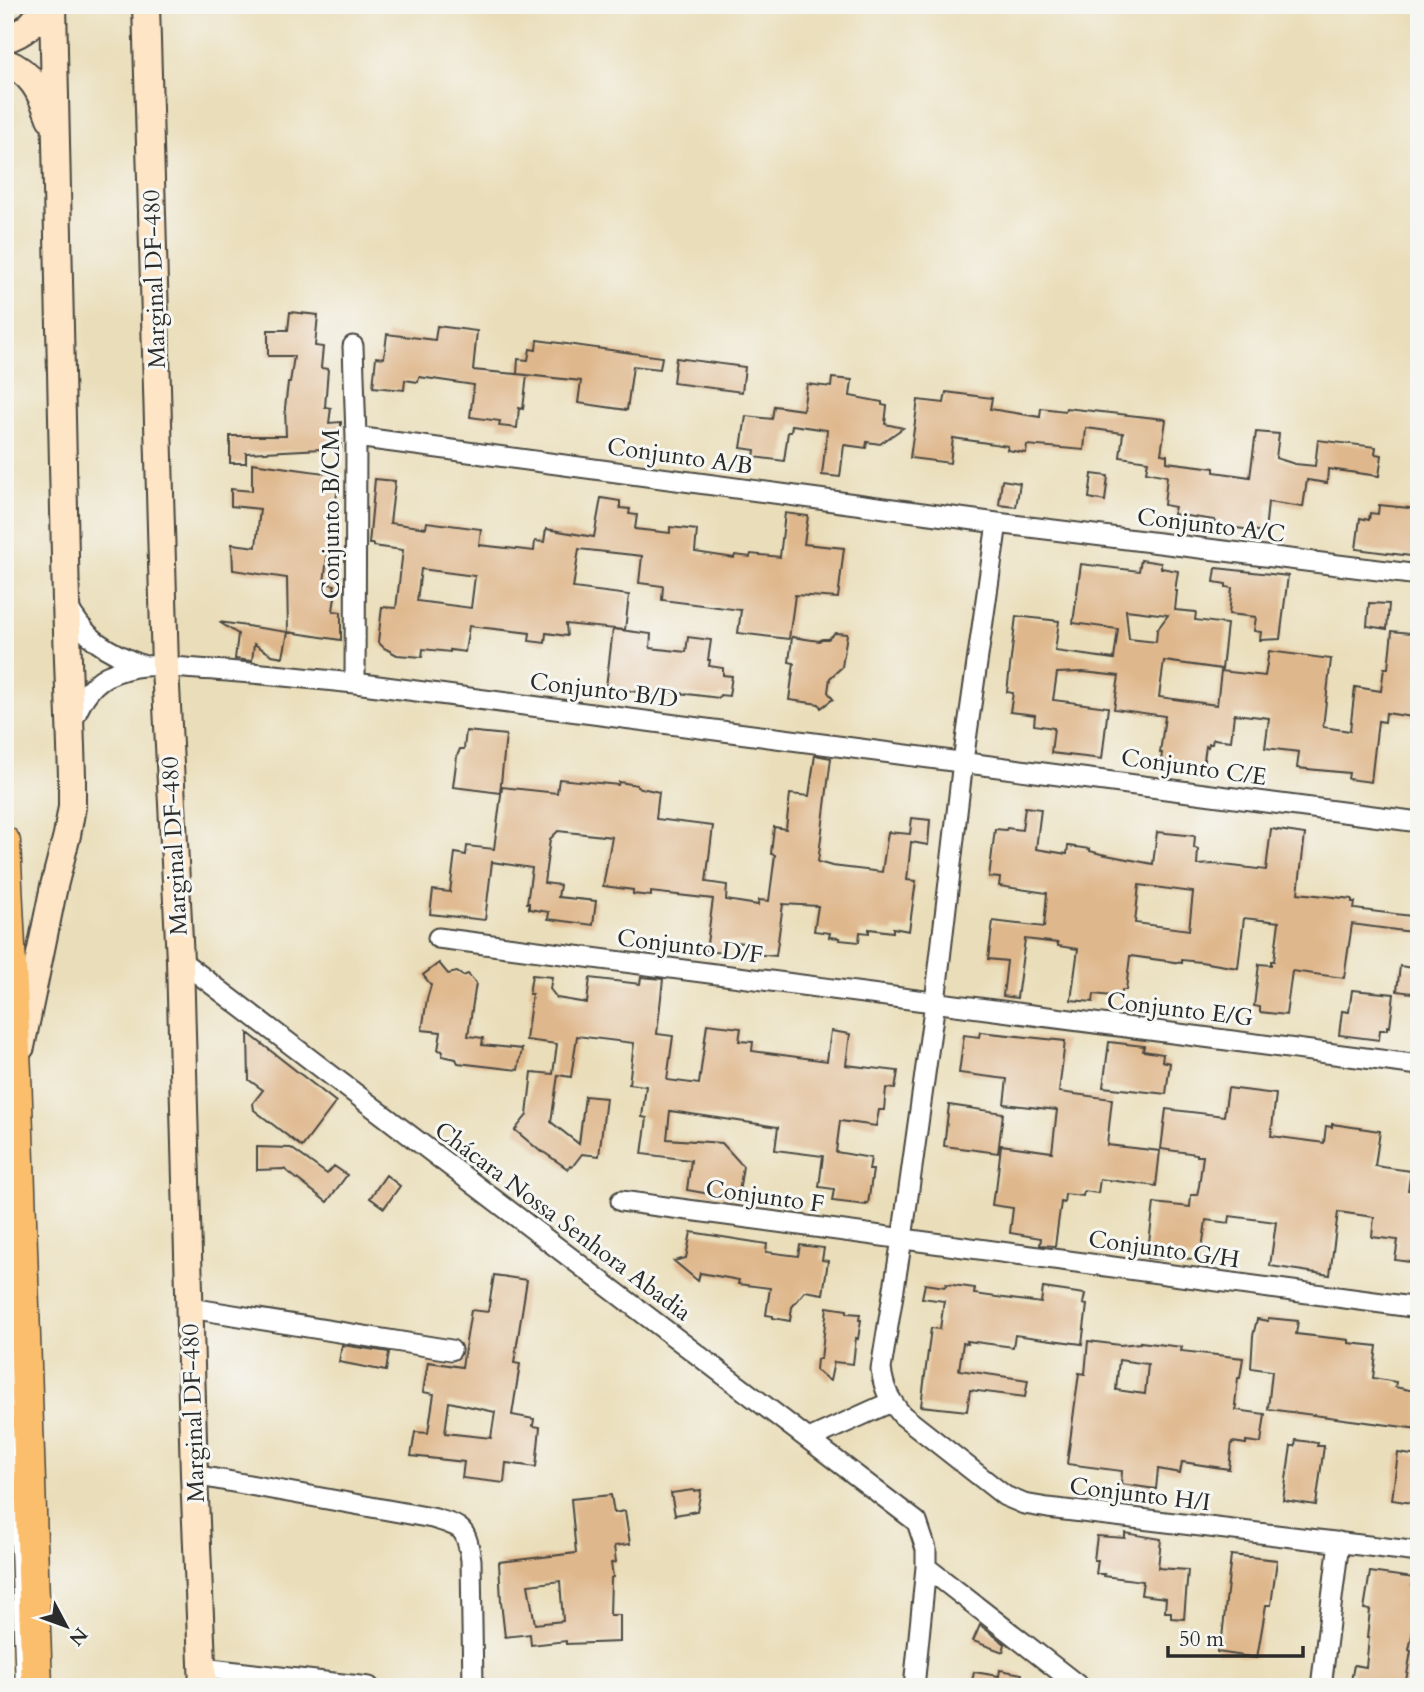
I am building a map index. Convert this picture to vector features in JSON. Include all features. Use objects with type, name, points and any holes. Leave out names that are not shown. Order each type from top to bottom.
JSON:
[{"type":"main road","points":[[5,842],[16,1073],[37,1687]]},
{"type":"street","points":[[5,39],[17,35],[33,24],[44,5]]},
{"type":"street","points":[[16,1073],[72,807],[53,5]]},
{"type":"street","name":"Marginal DF-480","points":[[146,5],[155,667],[180,960],[202,1678]]},
{"type":"street","points":[[5,62],[15,66],[34,81],[55,133]]},
{"type":"street","name":"Conjunto B/CM","points":[[353,346],[356,437],[355,683]]},
{"type":"street","name":"Conjunto A/B","points":[[356,437],[997,523]]},
{"type":"street","points":[[809,1439],[891,1402],[884,1387],[881,1370],[935,1002],[963,761],[997,523]]},
{"type":"street","name":"Conjunto A/C","points":[[997,523],[1419,575]]},
{"type":"street","points":[[66,602],[81,628],[98,643],[116,654],[155,667]]},
{"type":"street","points":[[71,727],[80,705],[97,683],[119,672],[155,667]]},
{"type":"street","name":"Conjunto B/D","points":[[155,667],[238,671],[355,683],[963,761]]},
{"type":"street","name":"Conjunto C/E","points":[[963,761],[1419,821]]},
{"type":"street","name":"Conjunto D/F","points":[[438,938],[935,1002]]},
{"type":"street","name":"Chácara Nossa Senhora Abadia","points":[[180,960],[917,1521],[926,1549],[926,1567]]},
{"type":"street","name":"Conjunto E/G","points":[[935,1002],[1419,1065]]},
{"type":"street","name":"Conjunto F","points":[[621,1201],[902,1239]]},
{"type":"street","name":"Conjunto G/H","points":[[902,1239],[1419,1308]]},
{"type":"street","points":[[190,1308],[451,1350]]},
{"type":"street","name":"Conjunto H/I","points":[[891,1402],[902,1415],[1005,1496],[1024,1504],[1419,1552]]},
{"type":"street","points":[[194,1475],[432,1518],[461,1528],[468,1542],[471,1560],[473,1687]]},
{"type":"street","points":[[1321,1687],[1339,1542]]},
{"type":"street","points":[[914,1687],[926,1567]]},
{"type":"street","points":[[926,1567],[1080,1687]]},
{"type":"street","points":[[202,1678],[369,1687]]},
{"type":"lane","points":[[5,1235],[21,1687]]},
{"type":"building","points":[[290,312],[318,315],[315,346],[323,347],[321,368],[328,369],[325,407],[331,408],[329,423],[341,422],[341,448],[246,453],[246,463],[230,463],[230,436],[286,436],[285,408],[294,356],[268,356],[268,330],[288,330]]},
{"type":"building","points":[[437,326],[477,331],[473,370],[527,375],[523,409],[519,408],[517,428],[499,426],[500,421],[470,417],[474,385],[419,377],[418,382],[405,380],[404,390],[373,387],[376,357],[384,358],[387,334],[435,340]]},
{"type":"building","points":[[537,340],[662,357],[660,369],[633,366],[627,410],[578,403],[581,381],[517,374],[518,359],[528,360],[530,349],[536,350]]},
{"type":"building","points":[[676,358],[745,367],[742,392],[673,383]]},
{"type":"building","points":[[832,378],[852,380],[850,396],[882,402],[882,405],[887,406],[885,424],[903,428],[880,444],[867,442],[866,448],[844,445],[840,477],[822,475],[827,430],[792,425],[791,432],[788,432],[784,461],[754,457],[755,450],[741,448],[746,416],[772,419],[774,406],[803,410],[807,384],[831,387]]},
{"type":"building","points":[[946,392],[992,398],[990,409],[1040,417],[1041,408],[1065,411],[1066,408],[1164,419],[1161,454],[1167,455],[1167,462],[1214,468],[1214,472],[1250,477],[1256,432],[1279,434],[1276,458],[1295,464],[1315,466],[1318,440],[1376,447],[1375,454],[1382,455],[1379,476],[1328,469],[1327,483],[1307,480],[1303,507],[1268,502],[1265,532],[1215,525],[1215,520],[1173,514],[1175,507],[1164,505],[1167,476],[1146,472],[1148,461],[1120,457],[1123,433],[1086,428],[1084,450],[1027,445],[1026,453],[1007,450],[1008,446],[953,438],[950,463],[910,458],[918,400],[944,403]]},
{"type":"building","points":[[252,463],[339,475],[336,501],[332,501],[327,533],[330,533],[324,583],[335,585],[333,611],[341,612],[341,640],[288,632],[287,578],[233,570],[232,544],[256,547],[260,509],[231,506],[231,489],[252,491]]},
{"type":"building","points":[[1092,474],[1108,476],[1105,501],[1089,498]]},
{"type":"building","points":[[375,479],[395,481],[390,523],[426,528],[427,522],[481,529],[479,545],[534,551],[535,541],[544,542],[546,529],[594,537],[601,498],[620,501],[620,508],[630,509],[629,514],[637,515],[635,529],[670,533],[670,527],[697,530],[695,552],[734,558],[735,555],[750,557],[751,554],[780,557],[785,513],[808,516],[804,544],[844,548],[838,598],[795,595],[789,639],[738,633],[741,610],[662,600],[663,586],[639,583],[642,556],[579,549],[573,588],[629,595],[625,630],[566,624],[567,636],[546,633],[545,643],[529,641],[530,633],[469,626],[465,652],[423,649],[422,657],[397,655],[378,642],[382,607],[396,608],[403,550],[369,544]],"holes":[[[421,569],[475,576],[471,608],[417,601]]]},
{"type":"building","points":[[1002,480],[1020,483],[1016,507],[999,505]]},
{"type":"building","points":[[1379,505],[1419,509],[1419,557],[1356,549],[1360,518],[1369,520],[1370,513],[1378,514]]},
{"type":"building","points":[[1141,560],[1161,563],[1161,568],[1178,571],[1175,610],[1196,612],[1195,620],[1227,624],[1222,669],[1164,661],[1159,697],[1217,705],[1221,671],[1265,676],[1269,651],[1331,659],[1323,727],[1350,731],[1355,687],[1381,691],[1384,668],[1388,668],[1392,631],[1419,634],[1419,718],[1386,713],[1385,722],[1378,721],[1371,782],[1348,779],[1349,773],[1297,768],[1299,752],[1265,748],[1269,718],[1234,714],[1231,741],[1213,739],[1212,744],[1206,746],[1203,767],[1161,761],[1165,716],[1114,709],[1119,676],[1083,672],[1057,673],[1053,700],[1108,707],[1102,759],[1051,753],[1054,728],[1034,725],[1035,715],[1010,712],[1013,693],[1007,692],[1016,616],[1059,621],[1055,651],[1114,659],[1118,629],[1073,623],[1081,564],[1139,571]],"holes":[[[1126,610],[1168,615],[1157,630],[1156,642],[1129,639]]]},
{"type":"building","points":[[1216,568],[1288,576],[1280,639],[1260,640],[1261,632],[1254,631],[1256,617],[1229,614],[1232,588],[1214,582]]},
{"type":"building","points":[[1369,603],[1389,604],[1387,629],[1367,626]]},
{"type":"building","points":[[219,622],[288,632],[283,657],[272,655],[254,644],[252,661],[235,659],[238,634]]},
{"type":"building","points":[[613,629],[651,634],[650,648],[686,652],[688,637],[711,640],[709,666],[723,668],[723,675],[732,676],[729,696],[720,695],[719,698],[662,691],[662,696],[606,687]]},
{"type":"building","points":[[835,633],[847,634],[842,667],[830,678],[828,692],[833,699],[821,708],[819,704],[789,700],[794,663],[789,662],[792,637],[819,641],[828,639]]},
{"type":"building","points":[[466,731],[506,735],[500,793],[453,787],[457,756],[460,749],[464,749]]},
{"type":"building","points":[[815,755],[831,758],[818,862],[882,872],[888,832],[910,834],[912,818],[930,820],[928,845],[911,842],[907,880],[916,881],[909,931],[893,928],[893,932],[869,929],[869,933],[860,932],[859,942],[839,940],[840,938],[829,937],[830,933],[814,931],[818,906],[783,904],[776,956],[752,954],[753,944],[725,941],[723,953],[706,951],[713,899],[651,892],[651,896],[633,894],[633,890],[603,886],[612,837],[558,831],[550,839],[544,883],[560,885],[558,897],[596,901],[593,925],[548,919],[549,912],[529,909],[527,903],[532,868],[492,862],[485,920],[430,914],[433,890],[450,892],[455,853],[466,855],[467,846],[494,849],[502,787],[557,793],[559,779],[618,785],[619,782],[659,792],[656,819],[713,826],[706,882],[727,885],[726,900],[758,905],[759,900],[769,901],[775,855],[771,854],[774,827],[786,829],[790,794],[809,796]]},
{"type":"building","points":[[1025,807],[1041,809],[1036,849],[1067,854],[1068,846],[1153,864],[1157,832],[1195,836],[1197,865],[1215,864],[1266,870],[1271,829],[1305,834],[1298,893],[1352,899],[1352,902],[1355,902],[1354,909],[1419,917],[1419,933],[1352,924],[1344,978],[1292,971],[1286,1015],[1260,1012],[1260,1007],[1254,1006],[1259,964],[1271,965],[1271,961],[1274,961],[1279,922],[1244,918],[1238,968],[1130,956],[1126,990],[1122,990],[1121,997],[1094,994],[1093,1002],[1071,1000],[1078,949],[1058,946],[1058,943],[1025,939],[1017,998],[1003,996],[1007,961],[988,959],[993,921],[1044,927],[1047,893],[999,886],[1000,878],[989,877],[995,829],[1022,830]],"holes":[[[1139,885],[1193,892],[1189,930],[1135,923]]]},
{"type":"building","points":[[439,963],[448,974],[468,974],[476,983],[468,1036],[483,1038],[482,1045],[522,1049],[518,1070],[458,1063],[456,1059],[442,1056],[443,1051],[438,1050],[441,1032],[422,1030],[431,985],[423,975]]},
{"type":"building","points":[[1400,966],[1419,969],[1419,994],[1397,991]]},
{"type":"building","points":[[532,975],[552,977],[550,989],[557,998],[587,1003],[590,978],[640,984],[641,977],[663,979],[657,1034],[673,1036],[667,1080],[699,1084],[707,1024],[741,1028],[739,1041],[753,1042],[752,1051],[827,1061],[831,1031],[850,1034],[846,1065],[898,1071],[895,1089],[886,1088],[884,1110],[879,1110],[876,1126],[840,1121],[836,1152],[871,1158],[869,1170],[873,1170],[868,1204],[832,1201],[834,1189],[819,1187],[823,1156],[775,1150],[778,1127],[670,1111],[667,1139],[722,1143],[743,1166],[738,1199],[687,1190],[691,1160],[642,1154],[647,1118],[642,1117],[646,1086],[629,1084],[634,1043],[577,1036],[571,1077],[558,1075],[551,1122],[579,1144],[585,1096],[606,1098],[599,1156],[582,1154],[568,1169],[541,1152],[515,1130],[527,1115],[532,1072],[553,1074],[557,1044],[526,1040]]},
{"type":"building","points":[[1352,990],[1394,994],[1390,1027],[1380,1030],[1379,1040],[1339,1035],[1342,1011],[1349,1012]]},
{"type":"building","points":[[980,1032],[1065,1041],[1059,1092],[1112,1099],[1107,1145],[1160,1151],[1156,1186],[1100,1179],[1098,1193],[1084,1191],[1083,1196],[1065,1194],[1064,1203],[1061,1202],[1055,1246],[1040,1245],[1041,1238],[1010,1233],[1013,1208],[992,1205],[1001,1145],[1052,1152],[1057,1110],[1004,1104],[1007,1079],[959,1073],[964,1035],[979,1037]]},
{"type":"building","points":[[248,1033],[336,1102],[302,1147],[254,1110],[253,1103],[263,1090],[249,1080]]},
{"type":"building","points":[[1109,1042],[1144,1046],[1143,1051],[1163,1054],[1162,1061],[1170,1063],[1166,1094],[1103,1087]]},
{"type":"building","points":[[1228,1088],[1276,1094],[1271,1136],[1324,1143],[1326,1126],[1332,1127],[1332,1124],[1380,1131],[1375,1166],[1411,1171],[1408,1190],[1419,1191],[1416,1212],[1419,1213],[1418,1263],[1395,1260],[1398,1240],[1372,1237],[1374,1217],[1338,1212],[1330,1275],[1270,1266],[1276,1222],[1230,1216],[1229,1223],[1206,1220],[1198,1260],[1161,1255],[1161,1259],[1147,1258],[1154,1203],[1190,1207],[1191,1195],[1197,1195],[1203,1156],[1161,1149],[1166,1109],[1224,1116]]},
{"type":"building","points":[[949,1105],[1003,1113],[998,1153],[944,1146]]},
{"type":"building","points":[[257,1147],[291,1148],[327,1174],[334,1166],[347,1175],[327,1202],[284,1169],[257,1170]]},
{"type":"building","points":[[386,1175],[400,1186],[384,1208],[370,1198]]},
{"type":"building","points":[[691,1232],[767,1244],[766,1252],[798,1256],[800,1245],[824,1248],[822,1260],[828,1261],[823,1294],[805,1291],[792,1307],[790,1321],[766,1315],[770,1288],[738,1284],[739,1280],[700,1273],[698,1281],[674,1261],[686,1258]]},
{"type":"building","points":[[494,1275],[527,1280],[514,1363],[520,1364],[512,1415],[534,1419],[533,1426],[540,1427],[536,1467],[506,1463],[504,1483],[462,1478],[464,1462],[411,1456],[415,1432],[428,1433],[434,1394],[423,1392],[428,1362],[462,1367],[471,1310],[488,1312]],"holes":[[[449,1402],[495,1412],[491,1438],[445,1433]]]},
{"type":"building","points":[[925,1284],[975,1288],[974,1294],[1041,1303],[1043,1288],[1085,1294],[1083,1304],[1087,1305],[1082,1344],[1015,1335],[1013,1347],[967,1341],[968,1344],[963,1343],[959,1370],[1028,1380],[1025,1397],[970,1390],[967,1411],[921,1406],[931,1328],[940,1329],[944,1301],[922,1298]]},
{"type":"building","points":[[827,1307],[860,1314],[861,1320],[853,1364],[834,1362],[830,1381],[816,1370],[817,1359],[821,1359]]},
{"type":"building","points":[[1268,1318],[1298,1321],[1296,1334],[1377,1346],[1373,1378],[1396,1382],[1395,1387],[1419,1392],[1419,1429],[1268,1409],[1272,1371],[1251,1368],[1257,1319],[1268,1321]]},
{"type":"building","points":[[1088,1341],[1120,1345],[1140,1342],[1182,1347],[1181,1351],[1243,1358],[1238,1378],[1236,1410],[1265,1414],[1261,1443],[1232,1442],[1229,1469],[1182,1462],[1180,1473],[1158,1469],[1156,1489],[1121,1484],[1122,1471],[1067,1464],[1079,1373],[1085,1374]],"holes":[[[1119,1360],[1148,1364],[1145,1394],[1116,1390]]]},
{"type":"building","points":[[342,1345],[389,1352],[386,1371],[339,1362]]},
{"type":"building","points":[[1296,1440],[1324,1446],[1316,1505],[1283,1500],[1291,1446],[1295,1446]]},
{"type":"building","points":[[1398,1453],[1419,1456],[1419,1504],[1392,1500]]},
{"type":"building","points":[[701,1490],[697,1511],[675,1515],[671,1493]]},
{"type":"building","points":[[611,1495],[614,1513],[625,1511],[630,1544],[614,1546],[616,1562],[611,1563],[613,1577],[610,1615],[620,1615],[620,1642],[566,1644],[566,1641],[531,1645],[530,1634],[505,1637],[499,1562],[576,1553],[571,1499]],"holes":[[[560,1581],[563,1621],[535,1624],[528,1585]]]},
{"type":"building","points":[[1125,1533],[1161,1539],[1158,1568],[1188,1570],[1184,1619],[1171,1618],[1171,1612],[1165,1612],[1166,1598],[1141,1595],[1143,1581],[1096,1574],[1098,1560],[1094,1560],[1097,1536],[1125,1538]]},
{"type":"building","points":[[1231,1555],[1277,1560],[1271,1605],[1266,1605],[1257,1658],[1217,1652],[1218,1637],[1222,1638]]},
{"type":"building","points":[[1370,1572],[1414,1578],[1412,1586],[1419,1587],[1419,1616],[1416,1616],[1409,1650],[1405,1687],[1358,1687],[1359,1683],[1351,1681],[1354,1665],[1366,1667],[1370,1610],[1364,1609]]},
{"type":"building","points":[[980,1625],[1005,1644],[1003,1652],[973,1641]]},
{"type":"building","points":[[1000,1670],[1022,1674],[1019,1687],[971,1687],[974,1672],[999,1676]]}]
